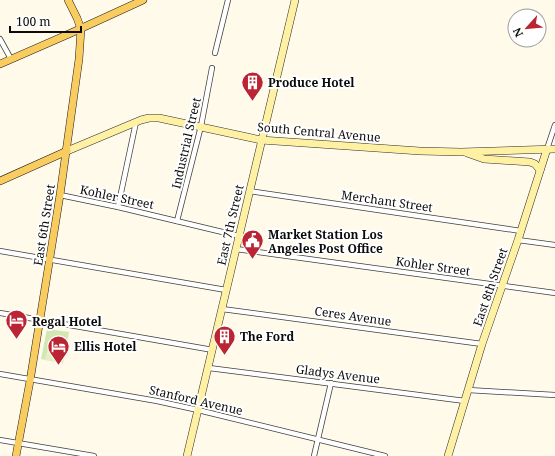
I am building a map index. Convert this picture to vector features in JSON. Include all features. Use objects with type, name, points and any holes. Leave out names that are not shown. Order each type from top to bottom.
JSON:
[{"type":"main road","name":"East 6th Street","points":[[16,456],[50,259],[67,151],[79,59],[81,29],[68,0]]},
{"type":"main road","points":[[0,64],[143,0]]},
{"type":"main road","name":"East 7th Street","points":[[187,456],[295,0]]},
{"type":"main road","name":"South Central Avenue","points":[[0,181],[67,151],[149,118],[159,118],[201,126],[261,140],[420,151],[461,152],[551,149]]},
{"type":"main road","name":"East 8th Street","points":[[448,456],[482,344],[521,231],[540,170],[551,149]]},
{"type":"main road","points":[[461,152],[484,159],[530,162],[535,164],[540,170]]},
{"type":"street","points":[[215,54],[228,0]]},
{"type":"street","points":[[0,39],[10,59]]},
{"type":"street","name":"Industrial Street","points":[[177,221],[201,126],[212,68]]},
{"type":"street","points":[[118,207],[136,122]]},
{"type":"street","name":"East 8th Street","points":[[551,149],[555,125]]},
{"type":"street","name":"Merchant Street","points":[[249,191],[521,231]]},
{"type":"street","name":"Kohler Street","points":[[60,195],[118,207],[239,236]]},
{"type":"street","points":[[518,240],[555,245]]},
{"type":"street","name":"Kohler Street","points":[[236,249],[555,293]]},
{"type":"street","points":[[0,251],[226,290]]},
{"type":"street","name":"Ceres Avenue","points":[[222,309],[482,344]]},
{"type":"street","points":[[0,313],[213,350]]},
{"type":"street","name":"Gladys Avenue","points":[[209,368],[465,401]]},
{"type":"street","name":"Stanford Avenue","points":[[0,374],[30,381],[88,389],[198,410],[385,456]]},
{"type":"street","points":[[314,456],[331,383]]},
{"type":"street","points":[[468,390],[555,395]]},
{"type":"street","points":[[0,440],[94,456]]},
{"type":"green space","points":[[47,329],[69,332],[63,363],[41,359]]},
{"type":"green space","points":[[47,351],[63,353],[62,363],[45,360]]},
{"type":"place","name":"Produce Hotel","points":[[252,102]]},
{"type":"place","name":"Market Station Los Angeles Post Office","points":[[253,260]]},
{"type":"place","name":"Regal Hotel","points":[[17,340]]},
{"type":"place","name":"The Ford","points":[[225,356]]},
{"type":"place","name":"Ellis Hotel","points":[[58,366]]}]
